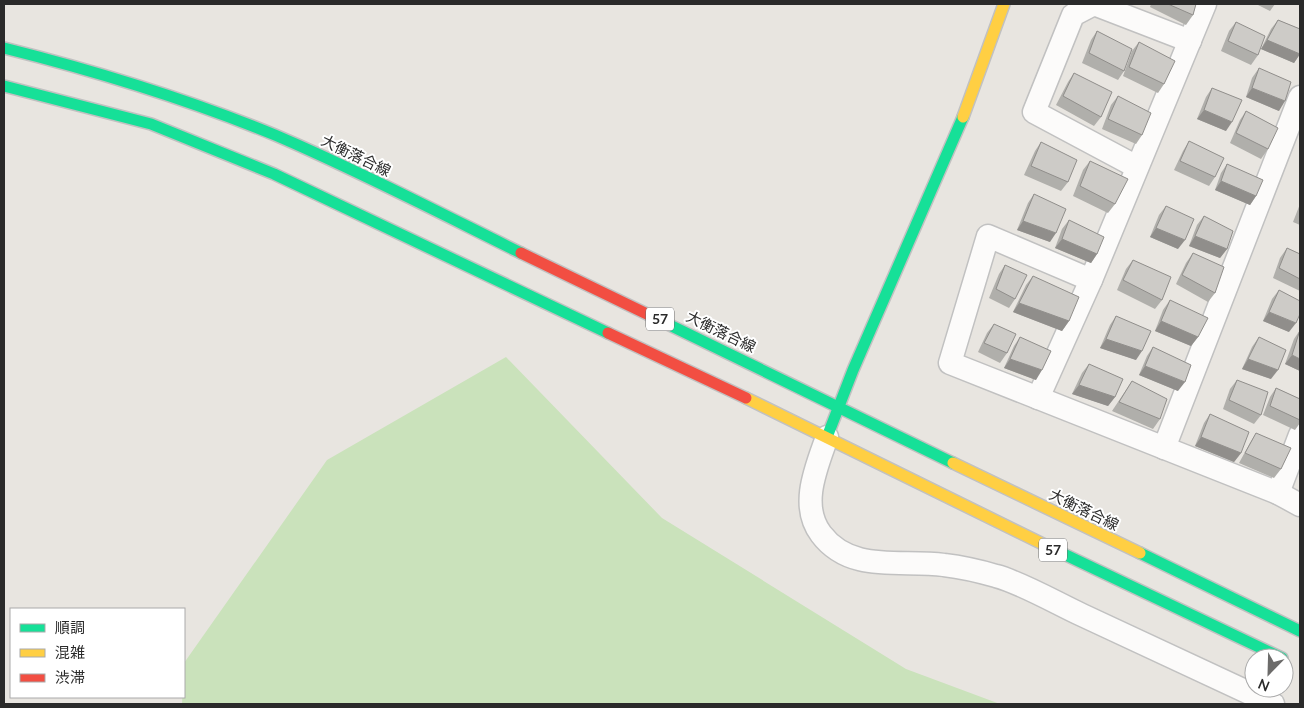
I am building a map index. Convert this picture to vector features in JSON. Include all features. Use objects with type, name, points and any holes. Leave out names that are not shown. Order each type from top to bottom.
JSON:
[{"type":"main road","points":[[827,437],[838,406],[966,111],[1004,4]]},
{"type":"main road","name":"大衡落合線","points":[[4,48],[71,64],[125,80],[241,120],[838,406],[1300,631]]},
{"type":"main road","name":"57","points":[[4,86],[151,124],[215,148],[390,228],[827,437],[1067,556],[1261,648]]},
{"type":"street","points":[[1137,167],[1034,112],[1073,15],[1094,4],[1190,41]]},
{"type":"street","points":[[1038,398],[1091,280],[1205,4]]},
{"type":"street","points":[[1164,448],[1300,97]]},
{"type":"street","points":[[1091,280],[988,236],[950,363],[1278,493],[1300,504]]},
{"type":"street","points":[[1278,493],[1300,435]]},
{"type":"street","points":[[827,437],[814,473],[811,504],[813,518],[821,534],[838,549],[858,560],[943,565],[998,576],[1273,704]]},
{"type":"green space","points":[[506,357],[662,518],[906,669],[1000,704],[182,704],[182,698],[185,698],[185,662],[327,460]]},
{"type":"building","points":[[1168,4],[1196,4],[1193,15]]},
{"type":"building","points":[[1278,20],[1300,29],[1300,54],[1267,40]]},
{"type":"building","points":[[1236,22],[1265,36],[1258,55],[1228,41]]},
{"type":"building","points":[[1097,31],[1132,49],[1124,71],[1089,53]]},
{"type":"building","points":[[1139,42],[1175,61],[1164,84],[1129,67]]},
{"type":"building","points":[[1259,68],[1291,82],[1285,101],[1252,88]]},
{"type":"building","points":[[1074,73],[1112,92],[1101,117],[1063,96]]},
{"type":"building","points":[[1212,88],[1242,100],[1232,122],[1204,110]]},
{"type":"building","points":[[1118,96],[1151,113],[1142,135],[1108,119]]},
{"type":"building","points":[[1246,111],[1278,128],[1268,149],[1236,133]]},
{"type":"building","points":[[1189,141],[1224,158],[1215,177],[1180,161]]},
{"type":"building","points":[[1041,142],[1077,160],[1068,182],[1031,166]]},
{"type":"building","points":[[1090,161],[1128,179],[1115,204],[1080,186]]},
{"type":"building","points":[[1227,164],[1263,180],[1256,196],[1221,181]]},
{"type":"building","points":[[1034,194],[1066,209],[1056,233],[1023,221]]},
{"type":"building","points":[[1166,206],[1194,219],[1185,240],[1156,228]]},
{"type":"building","points":[[1204,216],[1233,231],[1227,249],[1195,236]]},
{"type":"building","points":[[1069,220],[1104,237],[1097,254],[1062,239]]},
{"type":"building","points":[[1287,248],[1300,254],[1300,279],[1279,268]]},
{"type":"building","points":[[1193,253],[1224,267],[1215,293],[1182,275]]},
{"type":"building","points":[[1133,260],[1171,277],[1162,300],[1123,280]]},
{"type":"building","points":[[1005,265],[1027,275],[1015,299],[996,289]]},
{"type":"building","points":[[1033,276],[1079,297],[1069,321],[1019,303]]},
{"type":"building","points":[[1279,290],[1300,301],[1300,314],[1296,323],[1269,312]]},
{"type":"building","points":[[1170,300],[1208,318],[1198,337],[1161,321]]},
{"type":"building","points":[[1116,316],[1151,331],[1142,351],[1106,339]]},
{"type":"building","points":[[994,324],[1016,334],[1007,353],[984,343]]},
{"type":"building","points":[[1300,330],[1300,359],[1292,355]]},
{"type":"building","points":[[1020,337],[1051,351],[1042,370],[1010,359]]},
{"type":"building","points":[[1259,337],[1286,350],[1278,370],[1248,359]]},
{"type":"building","points":[[1153,347],[1191,365],[1185,382],[1145,366]]},
{"type":"building","points":[[1089,364],[1123,379],[1115,397],[1079,385]]},
{"type":"building","points":[[1237,380],[1268,392],[1261,415],[1229,400]]},
{"type":"building","points":[[1132,381],[1167,399],[1160,419],[1119,402]]},
{"type":"building","points":[[1276,388],[1300,399],[1300,420],[1270,406]]},
{"type":"building","points":[[1210,414],[1249,432],[1241,453],[1201,437]]},
{"type":"building","points":[[1256,433],[1291,448],[1281,469],[1245,453]]},
{"type":"traffic: fast","points":[[4,48],[73,66],[141,87],[208,109],[275,135],[521,253]]},
{"type":"traffic: fast","points":[[4,86],[151,124],[274,174],[608,333]]},
{"type":"traffic: fast","points":[[827,437],[853,370],[963,117]]},
{"type":"traffic: fast","points":[[649,315],[953,463]]},
{"type":"traffic: fast","points":[[1049,547],[1261,648]]},
{"type":"traffic: fast","points":[[1140,553],[1300,631]]},
{"type":"traffic: slow","points":[[963,117],[1004,4]]},
{"type":"traffic: slow","points":[[746,398],[1049,547]]},
{"type":"traffic: slow","points":[[953,463],[1140,553]]},
{"type":"traffic: jam","points":[[521,253],[649,315]]},
{"type":"traffic: jam","points":[[608,333],[746,398]]}]
